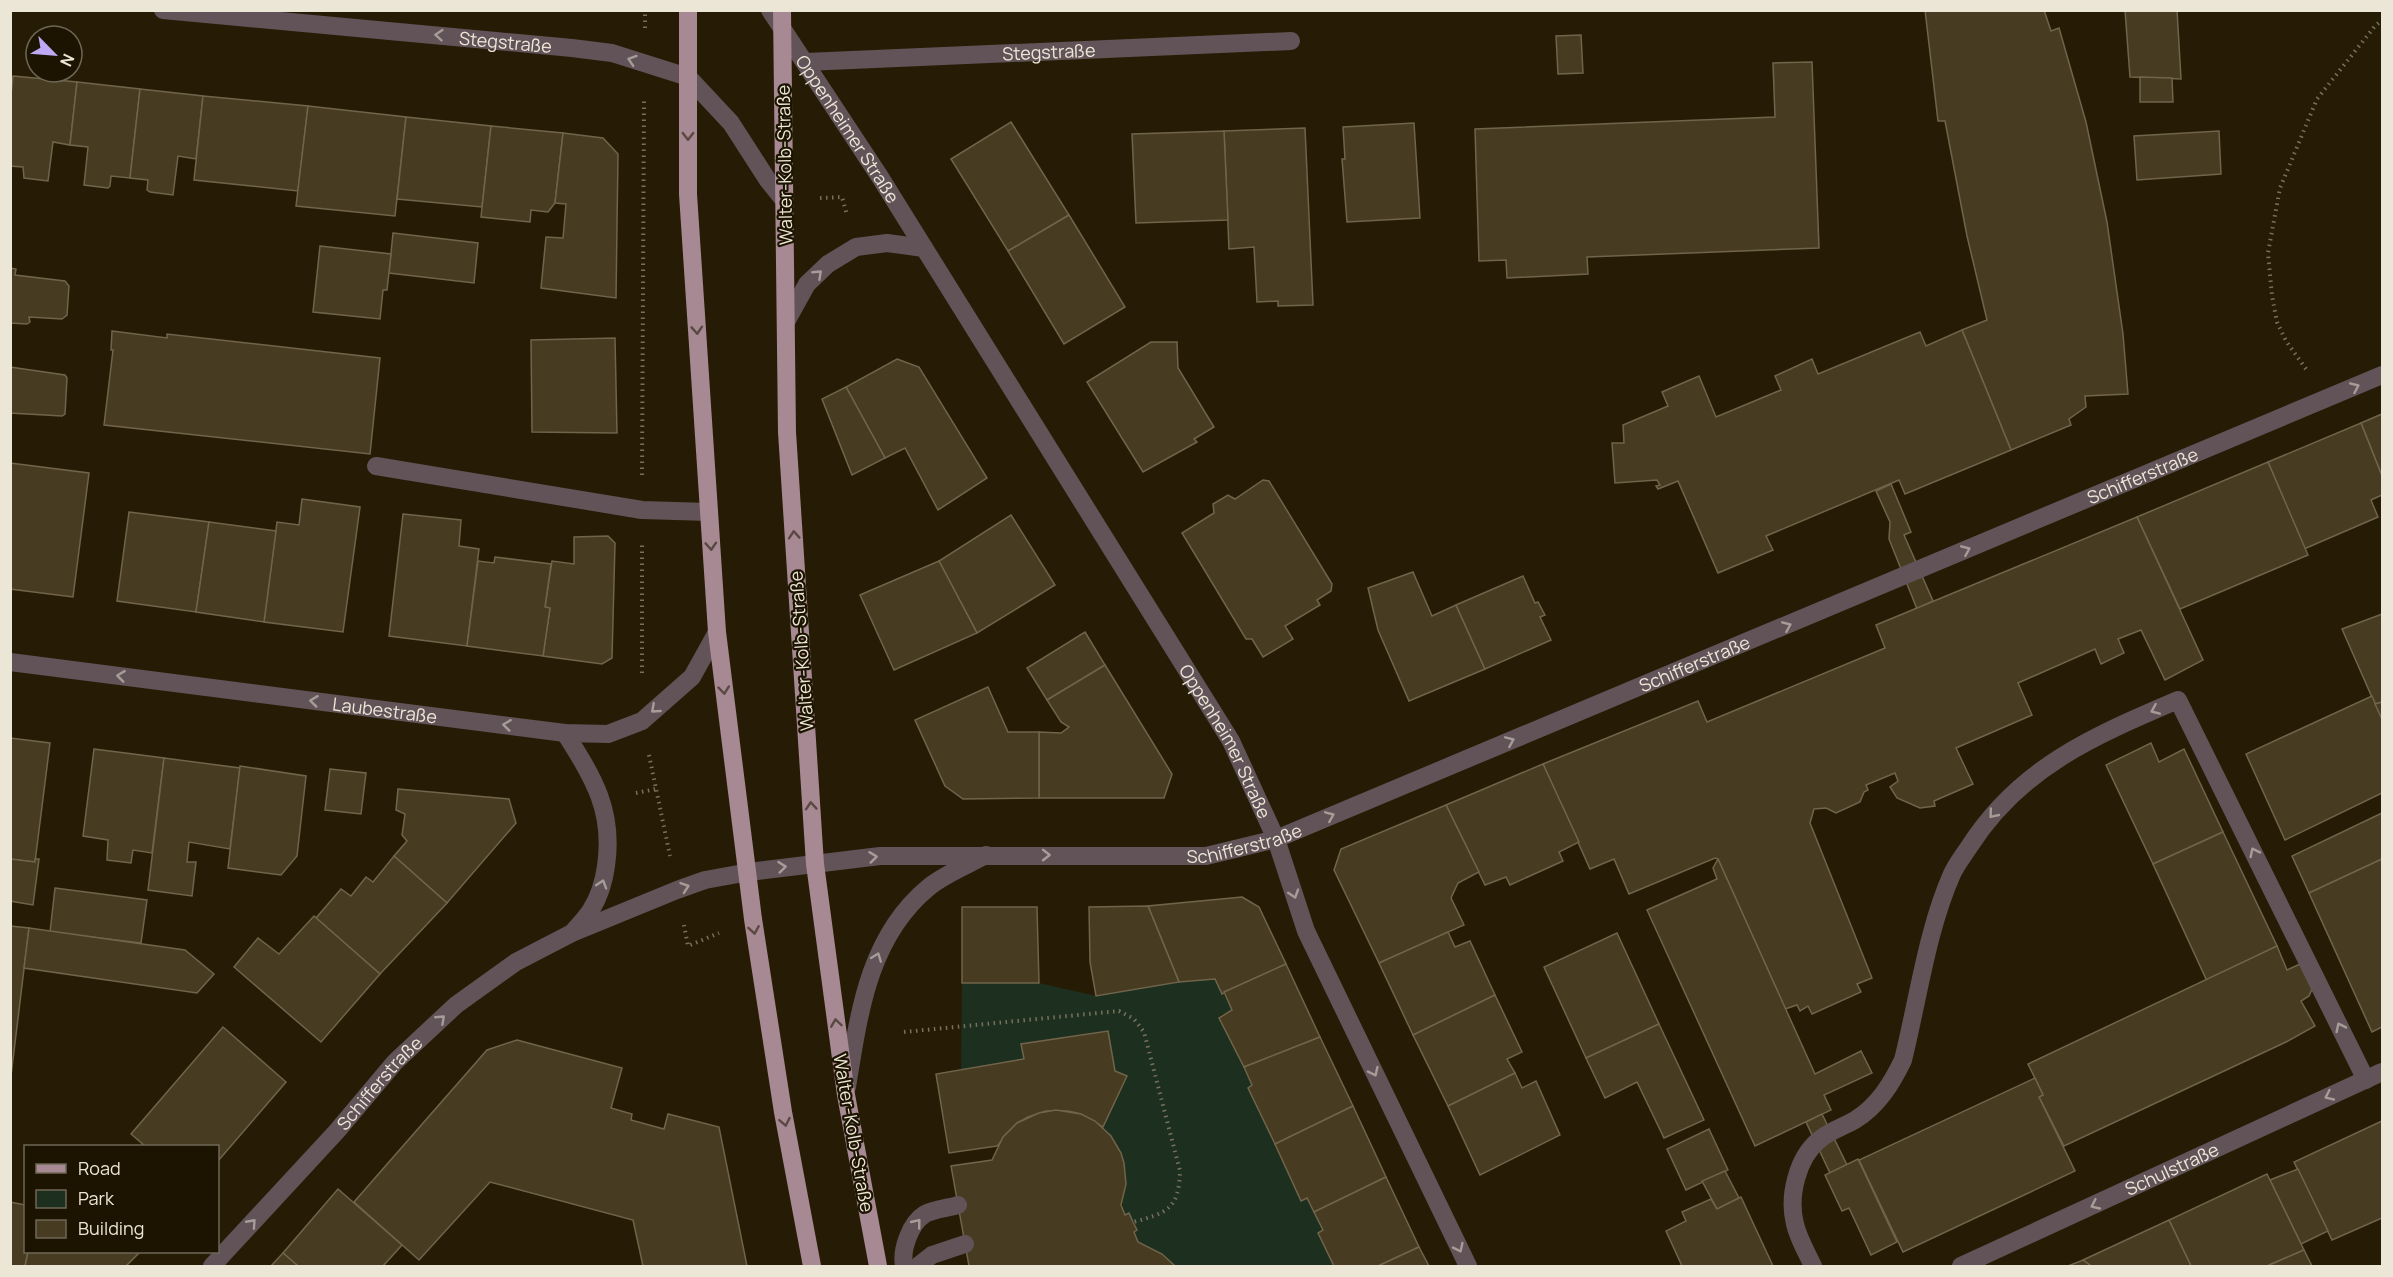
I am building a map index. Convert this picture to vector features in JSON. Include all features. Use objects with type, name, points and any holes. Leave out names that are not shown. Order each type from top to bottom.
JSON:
[{"type":"main road","points":[[688,10],[688,194],[717,632],[753,919],[783,1112],[812,1266]]},
{"type":"main road","name":"Walter-Kolb-Straße","points":[[782,10],[787,432],[815,864],[846,1095],[878,1266]]},
{"type":"street","name":"Stegstraße","points":[[163,10],[612,53],[688,77],[732,123],[767,179],[784,200]]},
{"type":"street","name":"Oppenheimer Straße","points":[[770,10],[806,62],[924,248],[1231,741],[1276,839],[1306,931],[1467,1266]]},
{"type":"street","name":"Stegstraße","points":[[806,62],[1290,41]]},
{"type":"street","points":[[786,322],[807,284],[828,264],[856,248],[887,243],[924,248]]},
{"type":"street","name":"Schifferstraße","points":[[212,1266],[337,1131],[395,1062],[456,1005],[516,962],[572,933],[705,880],[748,872],[880,856],[987,854],[1206,856],[1276,839],[2382,375]]},
{"type":"street","points":[[376,466],[642,510],[709,512]]},
{"type":"street","name":"Laubestraße","points":[[10,662],[565,733],[608,734],[642,721],[692,677],[717,632]]},
{"type":"street","points":[[1813,1266],[1795,1225],[1793,1207],[1797,1174],[1812,1146],[1821,1137],[1859,1118],[1884,1094],[1895,1077],[1903,1060],[1939,909],[1952,872],[2002,802],[2035,774],[2066,753],[2113,728],[2178,700],[2374,1076]]},
{"type":"street","name":"Schifferstraße","points":[[565,733],[586,766],[602,799],[610,842],[603,882],[592,909],[572,933]]},
{"type":"street","name":"Schifferstraße","points":[[846,1095],[860,1009],[880,948],[902,913],[930,885],[987,854]]},
{"type":"street","name":"Schulstraße","points":[[1961,1266],[2374,1076]]},
{"type":"street","points":[[904,1266],[902,1258],[908,1235],[924,1214],[958,1205]]},
{"type":"street","points":[[918,1266],[932,1255],[965,1244]]},
{"type":"path","points":[[2328,399],[2286,341],[2277,322],[2268,253],[2280,188],[2317,99],[2382,20]]},
{"type":"path","points":[[904,1032],[1119,1011],[1134,1019],[1144,1032],[1180,1172],[1179,1193],[1170,1206],[1159,1215],[1133,1222]]},
{"type":"green space","points":[[1215,979],[1232,1010],[1221,1015],[1220,1018],[1252,1085],[1248,1088],[1301,1201],[1307,1198],[1323,1230],[1318,1234],[1334,1266],[1175,1266],[1162,1254],[1138,1242],[1134,1232],[1137,1230],[1129,1213],[1125,1215],[1124,1210],[1126,1175],[1123,1160],[1113,1139],[1103,1127],[1127,1076],[1115,1071],[1108,1031],[1021,1044],[1024,1059],[961,1070],[962,983],[1039,983],[1096,996],[1179,982]]},
{"type":"building","points":[[1925,10],[2044,10],[2051,31],[2059,28],[2086,122],[2107,222],[2123,334],[2128,394],[2085,396],[2086,407],[2069,419],[2071,425],[2011,450],[1962,330],[1987,320],[1967,236],[1945,121],[1938,121]]},
{"type":"building","points":[[2125,10],[2177,10],[2181,79],[2130,77]]},
{"type":"building","points":[[1581,35],[1583,73],[1558,74],[1556,36]]},
{"type":"building","points":[[1812,62],[1819,248],[1587,257],[1588,274],[1507,278],[1506,260],[1479,261],[1475,129],[1775,117],[1773,63]]},
{"type":"building","points":[[13,76],[24,77],[24,84],[77,84],[70,145],[53,142],[48,181],[24,178],[23,167],[10,166],[10,104]]},
{"type":"building","points":[[2140,77],[2172,78],[2173,102],[2140,102]]},
{"type":"building","points":[[77,84],[140,89],[130,178],[111,176],[108,188],[84,185],[88,147],[70,145]]},
{"type":"building","points":[[140,89],[203,96],[196,159],[178,156],[173,195],[150,192],[147,190],[148,180],[130,178]]},
{"type":"building","points":[[203,96],[308,106],[298,191],[194,180]]},
{"type":"building","points":[[308,106],[406,117],[395,216],[296,206]]},
{"type":"building","points":[[406,117],[491,126],[482,207],[397,199]]},
{"type":"building","points":[[1011,122],[1069,215],[1008,251],[951,159]]},
{"type":"building","points":[[1414,123],[1420,218],[1347,222],[1342,159],[1345,159],[1343,127]]},
{"type":"building","points":[[491,126],[563,133],[555,203],[548,212],[531,210],[530,222],[481,217]]},
{"type":"building","points":[[1305,128],[1313,305],[1278,306],[1278,301],[1257,302],[1254,247],[1229,249],[1224,131]]},
{"type":"building","points":[[1224,131],[1228,220],[1136,223],[1132,134]]},
{"type":"building","points":[[2219,131],[2221,174],[2137,180],[2134,136]]},
{"type":"building","points":[[563,133],[603,138],[618,154],[616,298],[541,288],[546,237],[563,238],[566,204],[555,203]]},
{"type":"building","points":[[1069,215],[1125,307],[1064,344],[1008,251]]},
{"type":"building","points":[[393,233],[478,243],[474,283],[389,273]]},
{"type":"building","points":[[320,246],[391,254],[387,290],[383,290],[380,319],[313,312]]},
{"type":"building","points":[[10,268],[16,269],[15,275],[65,281],[69,286],[67,315],[62,319],[29,317],[30,322],[27,324],[10,323]]},
{"type":"building","points":[[1962,330],[2011,450],[1905,494],[1899,480],[1766,536],[1773,550],[1718,573],[1678,481],[1658,489],[1656,486],[1660,485],[1657,480],[1615,483],[1612,443],[1624,443],[1623,425],[1668,406],[1662,392],[1699,376],[1716,417],[1781,390],[1775,376],[1812,359],[1818,374],[1920,332],[1926,346]]},
{"type":"building","points":[[112,331],[167,338],[167,334],[380,358],[370,454],[104,425],[113,350],[111,350]]},
{"type":"building","points":[[615,338],[617,433],[532,432],[531,340]]},
{"type":"building","points":[[1151,342],[1177,342],[1178,368],[1214,427],[1194,439],[1197,442],[1143,472],[1087,382]]},
{"type":"building","points":[[897,359],[919,367],[987,478],[938,510],[905,448],[885,458],[846,387]]},
{"type":"building","points":[[10,367],[65,375],[67,378],[65,414],[62,416],[10,413]]},
{"type":"building","points":[[846,387],[885,458],[852,475],[822,399]]},
{"type":"building","points":[[2382,414],[2382,476],[2361,423]]},
{"type":"building","points":[[2361,423],[2382,476],[2382,495],[2371,500],[2378,517],[2304,549],[2268,462]]},
{"type":"building","points":[[2268,462],[2308,555],[2180,609],[2137,517]]},
{"type":"building","points":[[10,463],[89,473],[73,597],[10,589]]},
{"type":"building","points":[[1263,480],[1269,481],[1332,584],[1331,591],[1317,600],[1320,605],[1285,626],[1293,639],[1263,657],[1252,639],[1246,639],[1182,533],[1214,513],[1213,504],[1228,495],[1235,499]]},
{"type":"building","points":[[1891,484],[1911,532],[1904,535],[1933,601],[1917,609],[1889,539],[1890,522],[1876,491]]},
{"type":"building","points":[[302,499],[360,507],[343,632],[264,622],[277,522],[299,525]]},
{"type":"building","points":[[129,512],[209,522],[196,612],[117,601]]},
{"type":"building","points":[[403,514],[461,520],[459,546],[479,549],[467,646],[389,636]]},
{"type":"building","points":[[1011,515],[1055,585],[977,633],[939,561]]},
{"type":"building","points":[[2137,517],[2203,660],[2165,680],[2141,630],[2118,639],[2124,653],[2101,664],[2095,649],[2018,683],[2032,715],[1956,748],[1973,784],[1934,801],[1935,806],[1920,808],[1897,798],[1890,787],[1898,781],[1895,773],[1866,785],[1868,790],[1864,792],[1860,802],[1836,813],[1826,808],[1814,809],[1810,823],[1872,978],[1857,984],[1861,992],[1812,1014],[1808,1006],[1800,1011],[1797,1005],[1785,1009],[1718,859],[1715,858],[1629,894],[1614,859],[1590,869],[1543,764],[1698,701],[1707,722],[1885,648],[1876,625]]},
{"type":"building","points":[[209,522],[276,531],[264,622],[196,612]]},
{"type":"building","points":[[608,536],[615,543],[612,658],[602,664],[543,656],[550,608],[545,607],[552,561],[574,564],[574,537]]},
{"type":"building","points":[[495,557],[551,564],[545,607],[550,608],[543,656],[467,646],[478,561],[494,563]]},
{"type":"building","points":[[939,561],[977,633],[894,670],[860,595]]},
{"type":"building","points":[[1413,572],[1432,616],[1456,605],[1485,669],[1409,701],[1378,630],[1368,588]]},
{"type":"building","points":[[1523,576],[1535,603],[1538,602],[1545,615],[1540,617],[1551,640],[1485,669],[1456,605]]},
{"type":"building","points":[[2382,614],[2382,702],[2375,704],[2342,629]]},
{"type":"building","points":[[1085,632],[1105,665],[1047,700],[1027,668]]},
{"type":"building","points":[[1105,665],[1172,774],[1164,798],[1039,798],[1039,732],[1061,733],[1069,727],[1061,722],[1047,700]]},
{"type":"building","points":[[988,687],[1008,732],[1039,732],[1039,798],[963,799],[945,786],[915,720]]},
{"type":"building","points":[[2372,696],[2382,719],[2382,793],[2285,840],[2246,754]]},
{"type":"building","points":[[2382,702],[2382,719],[2375,704]]},
{"type":"building","points":[[10,738],[50,743],[35,862],[10,859]]},
{"type":"building","points":[[2151,743],[2159,762],[2184,749],[2223,832],[2153,864],[2106,765]]},
{"type":"building","points":[[94,749],[164,758],[152,853],[133,850],[131,863],[107,860],[108,840],[83,836]]},
{"type":"building","points":[[164,758],[240,768],[230,849],[189,842],[187,862],[196,862],[192,896],[148,890]]},
{"type":"building","points":[[1543,764],[1579,842],[1559,852],[1563,861],[1510,885],[1506,877],[1485,885],[1446,805]]},
{"type":"building","points":[[240,766],[306,776],[297,856],[281,875],[228,868]]},
{"type":"building","points":[[330,769],[366,773],[361,814],[325,810]]},
{"type":"building","points":[[398,789],[509,799],[516,823],[447,903],[394,856],[407,841],[402,835],[405,814],[396,810]]},
{"type":"building","points":[[1446,805],[1479,872],[1458,883],[1451,898],[1464,925],[1379,963],[1334,870],[1341,849]]},
{"type":"building","points":[[2382,813],[2382,859],[2309,893],[2292,856]]},
{"type":"building","points":[[2223,832],[2277,946],[2207,981],[2153,864]]},
{"type":"building","points":[[394,856],[447,903],[380,974],[316,918],[341,889],[351,896],[366,877],[373,882]]},
{"type":"building","points":[[10,859],[35,862],[35,859],[39,859],[33,905],[10,901]]},
{"type":"building","points":[[1718,859],[1815,1074],[1861,1051],[1872,1073],[1824,1095],[1831,1110],[1755,1146],[1647,910],[1717,879],[1713,868]]},
{"type":"building","points":[[2382,859],[2382,1027],[2372,1032],[2309,893]]},
{"type":"building","points":[[55,888],[147,900],[141,943],[50,932]]},
{"type":"building","points":[[1242,897],[1259,907],[1286,964],[1222,994],[1215,979],[1179,982],[1148,906]]},
{"type":"building","points":[[1148,906],[1179,982],[1096,996],[1090,962],[1089,907]]},
{"type":"building","points":[[962,907],[1037,907],[1039,983],[962,983]]},
{"type":"building","points":[[314,916],[380,974],[321,1042],[234,967],[258,938],[279,954]]},
{"type":"building","points":[[10,926],[29,928],[10,1084]]},
{"type":"building","points":[[29,928],[185,950],[214,974],[197,993],[24,968]]},
{"type":"building","points":[[1448,932],[1455,947],[1470,941],[1495,995],[1413,1035],[1379,963]]},
{"type":"building","points":[[1617,933],[1659,1024],[1586,1058],[1544,967]]},
{"type":"building","points":[[2277,946],[2287,970],[2300,964],[2312,989],[2309,996],[2301,1001],[2315,1026],[2286,1042],[2064,1146],[2039,1097],[2043,1095],[2028,1064]]},
{"type":"building","points":[[1286,964],[1320,1037],[1244,1067],[1219,1018],[1232,1010],[1224,992]]},
{"type":"building","points":[[1495,995],[1522,1052],[1507,1059],[1515,1073],[1448,1106],[1413,1035]]},
{"type":"building","points":[[1659,1024],[1704,1120],[1664,1138],[1637,1082],[1605,1098],[1586,1058]]},
{"type":"building","points":[[223,1027],[286,1082],[219,1160],[219,1145],[144,1145],[131,1134]]},
{"type":"building","points":[[1108,1031],[1115,1071],[1127,1076],[1103,1127],[1081,1114],[1068,1111],[1046,1111],[1017,1123],[997,1146],[949,1153],[936,1074],[1024,1059],[1021,1044]]},
{"type":"building","points":[[1320,1037],[1353,1106],[1275,1144],[1248,1088],[1252,1085],[1244,1067]]},
{"type":"building","points":[[517,1040],[622,1068],[611,1108],[632,1114],[631,1120],[664,1129],[668,1114],[719,1127],[747,1266],[643,1266],[633,1220],[490,1182],[419,1260],[354,1202],[487,1050]]},
{"type":"building","points":[[1515,1073],[1522,1088],[1536,1081],[1560,1135],[1480,1175],[1448,1106]]},
{"type":"building","points":[[2035,1078],[2043,1095],[2039,1097],[2075,1171],[1903,1252],[1859,1160]]},
{"type":"building","points":[[1353,1106],[1386,1177],[1314,1212],[1307,1198],[1301,1201],[1275,1144]]},
{"type":"building","points":[[1056,1110],[1081,1114],[1095,1121],[1111,1136],[1124,1163],[1126,1184],[1121,1205],[1125,1215],[1129,1213],[1137,1230],[1134,1232],[1138,1242],[1162,1254],[1175,1266],[969,1266],[951,1166],[992,1160],[1003,1137],[1017,1123],[1039,1113]]},
{"type":"building","points":[[1822,1114],[1847,1165],[1830,1173],[1806,1122]]},
{"type":"building","points":[[2382,1121],[2382,1218],[2332,1240],[2294,1162]]},
{"type":"building","points":[[1709,1129],[1728,1170],[1686,1190],[1667,1149]]},
{"type":"building","points":[[1858,1159],[1897,1242],[1871,1255],[1849,1208],[1842,1211],[1825,1175]]},
{"type":"building","points":[[2298,1169],[2328,1231],[2301,1244],[2270,1180]]},
{"type":"building","points":[[1725,1171],[1739,1198],[1717,1209],[1702,1181]]},
{"type":"building","points":[[2267,1174],[2304,1250],[2267,1266],[2191,1266],[2169,1220]]},
{"type":"building","points":[[1386,1177],[1419,1247],[1378,1266],[1334,1266],[1318,1233],[1323,1230],[1314,1212]]},
{"type":"building","points":[[338,1189],[402,1245],[383,1266],[298,1266],[283,1253]]},
{"type":"building","points":[[1741,1197],[1773,1266],[1682,1266],[1666,1231],[1686,1221],[1682,1212],[1711,1199],[1717,1209]]},
{"type":"building","points":[[10,1202],[24,1205],[24,1253],[28,1253],[25,1266],[10,1266]]},
{"type":"building","points":[[2169,1220],[2191,1266],[2091,1266],[2083,1260]]},
{"type":"building","points":[[1419,1247],[1429,1266],[1378,1266]]},
{"type":"building","points":[[2304,1250],[2312,1266],[2267,1266]]},
{"type":"building","points":[[28,1253],[139,1253],[126,1266],[25,1266]]},
{"type":"building","points":[[283,1253],[298,1266],[271,1266]]},
{"type":"building","points":[[2083,1260],[2091,1266],[2068,1266]]}]
